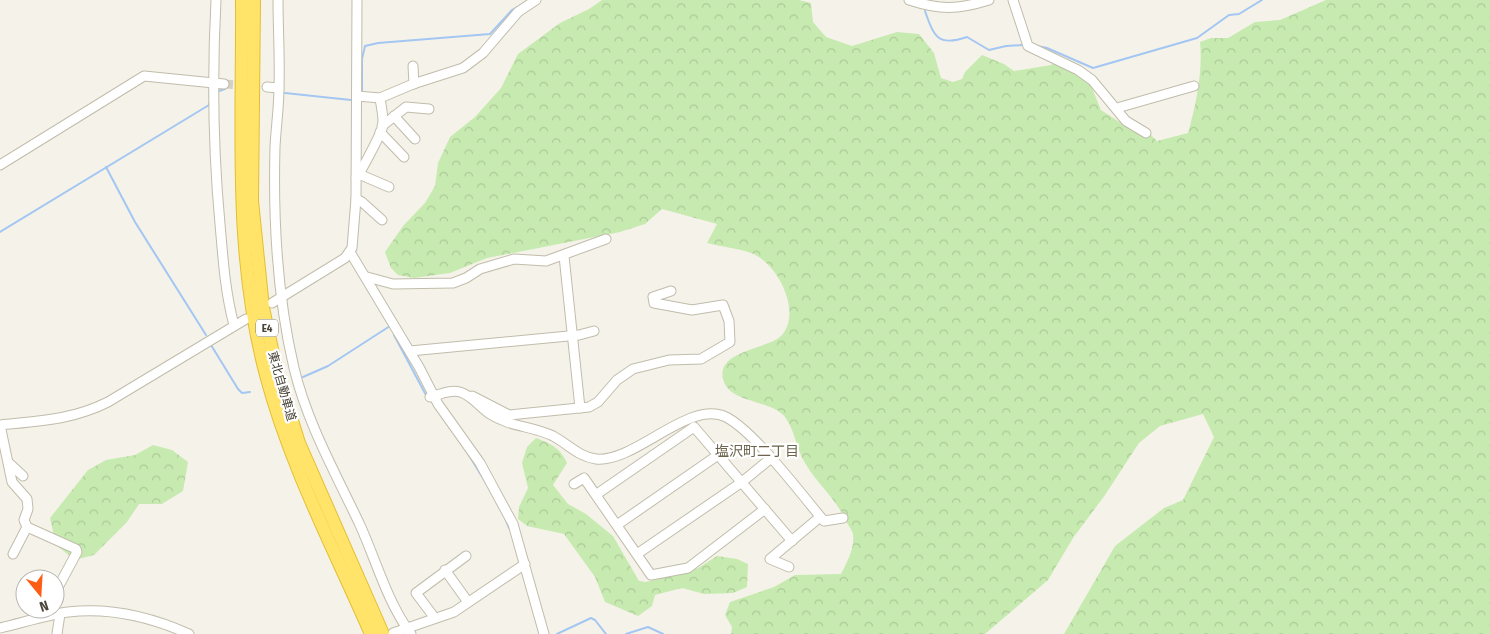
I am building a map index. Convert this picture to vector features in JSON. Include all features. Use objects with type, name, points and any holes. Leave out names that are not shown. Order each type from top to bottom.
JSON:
[{"type":"highway","name":"東北自動車道","points":[[242,0],[241,166],[243,241],[259,347],[276,408],[298,470],[371,634]]},
{"type":"highway","name":"東北自動車道","points":[[254,0],[252,201],[263,308],[277,372],[299,443],[388,633]]},
{"type":"street","points":[[216,0],[213,91],[217,187],[224,269],[234,325]]},
{"type":"street","points":[[278,0],[279,88],[275,147],[275,211],[281,298],[295,370],[317,434],[408,631]]},
{"type":"street","points":[[272,303],[345,258],[350,252],[354,238],[358,176],[358,0]]},
{"type":"street","points":[[357,96],[380,98],[414,84],[463,68],[483,53],[518,12],[536,0]]},
{"type":"street","points":[[909,0],[967,7],[989,0]]},
{"type":"street","points":[[1013,0],[1028,46],[1078,70],[1092,80],[1126,121],[1146,133]]},
{"type":"street","points":[[413,66],[414,84]]},
{"type":"street","points":[[0,165],[144,76],[213,91],[224,84]]},
{"type":"street","points":[[1117,108],[1194,86]]},
{"type":"street","points":[[267,87],[279,88]]},
{"type":"street","points":[[380,98],[381,129],[404,157]]},
{"type":"street","points":[[358,176],[381,129],[394,116],[406,107],[428,109]]},
{"type":"street","points":[[394,116],[415,140]]},
{"type":"street","points":[[358,176],[389,187]]},
{"type":"street","points":[[356,199],[382,220]]},
{"type":"street","points":[[367,278],[393,284],[453,283],[466,278],[480,269],[514,259],[546,262],[606,239]]},
{"type":"street","points":[[350,252],[410,351],[432,397],[480,463],[513,524],[544,634]]},
{"type":"street","points":[[564,256],[580,408]]},
{"type":"street","points":[[432,397],[449,391],[475,396],[508,415],[591,406],[598,402],[617,380],[633,369],[669,360],[701,359],[730,342],[729,321],[723,305],[692,310],[654,303],[653,296],[672,291]]},
{"type":"street","points":[[65,574],[77,552],[76,549],[27,527],[24,520],[28,509],[27,499],[12,482],[0,425],[67,418],[89,412],[246,319]]},
{"type":"street","points":[[410,351],[572,335],[594,331]]},
{"type":"street","points":[[465,394],[500,420],[545,432],[588,458],[607,460],[689,419],[717,415],[724,416],[744,430],[824,521],[843,518]]},
{"type":"street","points":[[597,494],[694,427],[792,541]]},
{"type":"street","points":[[617,525],[718,454]]},
{"type":"street","points":[[637,554],[742,482],[770,459]]},
{"type":"street","points":[[8,463],[23,476]]},
{"type":"street","points":[[574,484],[584,478],[597,494],[651,576],[688,568],[765,509]]},
{"type":"street","points":[[789,567],[770,559],[820,517]]},
{"type":"street","points":[[13,554],[27,527]]},
{"type":"street","points":[[434,617],[416,593],[466,556]]},
{"type":"street","points":[[388,633],[408,631],[434,617],[454,612],[524,564]]},
{"type":"street","points":[[445,570],[468,602]]},
{"type":"street","points":[[65,614],[109,612],[140,616],[172,630],[189,634]]},
{"type":"street","points":[[0,628],[38,619]]},
{"type":"street","points":[[57,634],[59,619]]},
{"type":"green space","points":[[602,0],[799,0],[811,3],[813,22],[826,37],[852,46],[897,32],[919,34],[934,53],[941,78],[953,82],[962,79],[965,72],[982,55],[1004,64],[1014,71],[1051,65],[1053,63],[1080,72],[1090,83],[1101,110],[1124,125],[1146,130],[1157,141],[1188,133],[1198,88],[1201,65],[1200,42],[1211,38],[1228,38],[1255,22],[1280,20],[1326,0],[1490,0],[1490,634],[1064,634],[1115,546],[1164,508],[1183,500],[1214,437],[1203,414],[1160,426],[1139,443],[1105,495],[1073,538],[1048,580],[985,634],[731,634],[732,627],[725,615],[730,602],[774,587],[795,575],[841,574],[853,544],[852,531],[842,512],[805,463],[785,417],[779,411],[733,393],[723,379],[723,369],[735,356],[776,340],[782,335],[788,325],[788,302],[784,289],[770,267],[761,258],[751,253],[707,243],[717,224],[662,209],[645,224],[620,232],[487,258],[450,273],[414,278],[398,275],[391,268],[385,252],[403,226],[425,203],[435,186],[438,163],[450,137],[475,117],[501,88],[518,54],[560,23],[589,9]]},
{"type":"green space","points":[[536,438],[555,447],[567,463],[553,485],[568,504],[586,514],[613,536],[639,581],[646,582],[698,568],[717,556],[737,559],[748,564],[747,587],[733,593],[704,594],[682,588],[655,595],[652,606],[638,616],[605,602],[595,577],[564,534],[527,526],[518,519],[519,507],[528,488],[522,463],[527,447]]},
{"type":"green space","points":[[153,445],[172,450],[188,462],[183,491],[162,504],[139,504],[127,522],[94,555],[75,560],[56,545],[50,518],[88,470],[106,460],[135,455]]},
{"type":"waterway","points":[[1037,46],[1047,48],[1093,68],[1197,38],[1229,15],[1239,14],[1262,0]]},
{"type":"waterway","points":[[362,91],[362,59],[365,46],[378,43],[490,34],[512,10],[521,5]]},
{"type":"waterway","points":[[925,11],[931,27],[939,38],[943,40],[949,41],[967,37],[989,50],[1023,45]]},
{"type":"waterway","points":[[216,92],[225,89]]},
{"type":"waterway","points":[[285,93],[351,100]]},
{"type":"waterway","points":[[0,232],[209,105],[210,101]]},
{"type":"waterway","points":[[106,167],[135,222],[206,335]]},
{"type":"waterway","points":[[303,377],[328,366],[390,326]]},
{"type":"waterway","points":[[394,335],[427,397]]},
{"type":"waterway","points":[[211,345],[238,389],[242,393],[250,392]]},
{"type":"waterway","points":[[464,447],[489,488]]},
{"type":"waterway","points":[[505,518],[509,528]]},
{"type":"waterway","points":[[557,634],[591,618],[595,620],[606,634]]},
{"type":"waterway","points":[[626,634],[648,627],[663,634]]},
{"type":"tunnel","points":[[224,84],[267,87]]},
{"type":"district","name":"塩沢町二丁目","points":[[757,451]]}]
